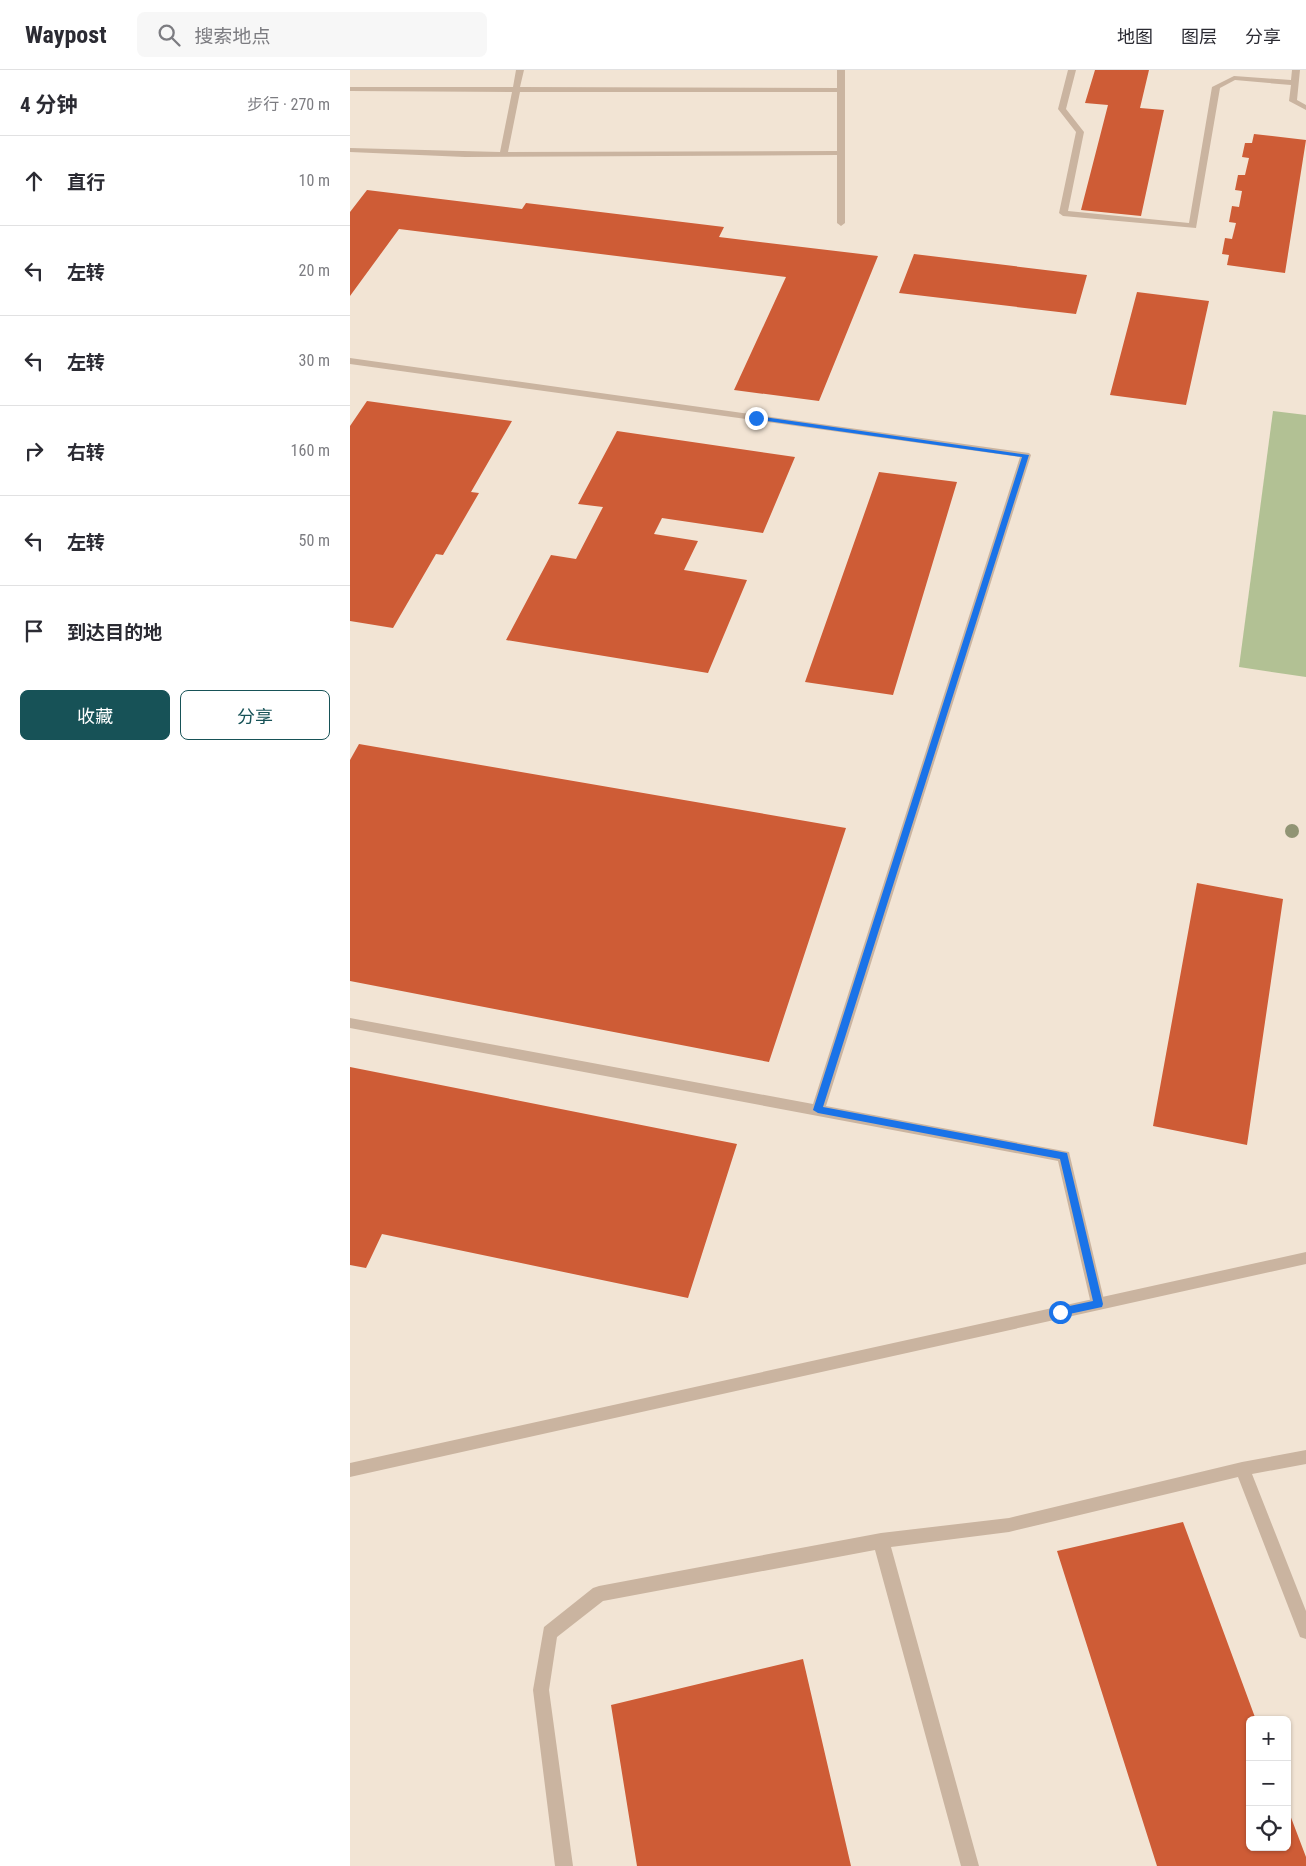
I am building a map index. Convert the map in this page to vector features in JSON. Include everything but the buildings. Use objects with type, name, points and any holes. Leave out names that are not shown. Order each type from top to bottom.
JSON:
[{"type":"street","points":[[503,155],[520,70]]},
{"type":"street","points":[[841,70],[841,223]]},
{"type":"street","points":[[1072,70],[1062,109],[1080,132],[1063,213],[1194,226],[1216,87],[1234,78],[1295,84]]},
{"type":"street","points":[[1224,70],[1234,78]]},
{"type":"street","points":[[1296,70],[1293,101],[1306,108]]},
{"type":"street","points":[[350,89],[841,90]]},
{"type":"street","points":[[350,150],[503,155],[841,153]]},
{"type":"street","points":[[350,362],[1026,455],[818,1110]]},
{"type":"street","points":[[350,1023],[1064,1156],[1098,1304]]},
{"type":"street","points":[[350,1470],[1306,1258]]},
{"type":"street","points":[[564,1866],[541,1690],[550,1633],[600,1594],[881,1541],[1009,1525],[1242,1469],[1306,1457]]},
{"type":"street","points":[[1242,1469],[1306,1631]]},
{"type":"street","points":[[881,1541],[970,1866]]},
{"type":"green space","points":[[1273,411],[1306,415],[1306,677],[1239,667]]},
{"type":"route","points":[[756,418],[1026,455],[818,1110],[1064,1156],[1098,1304],[1060,1312]]}]
